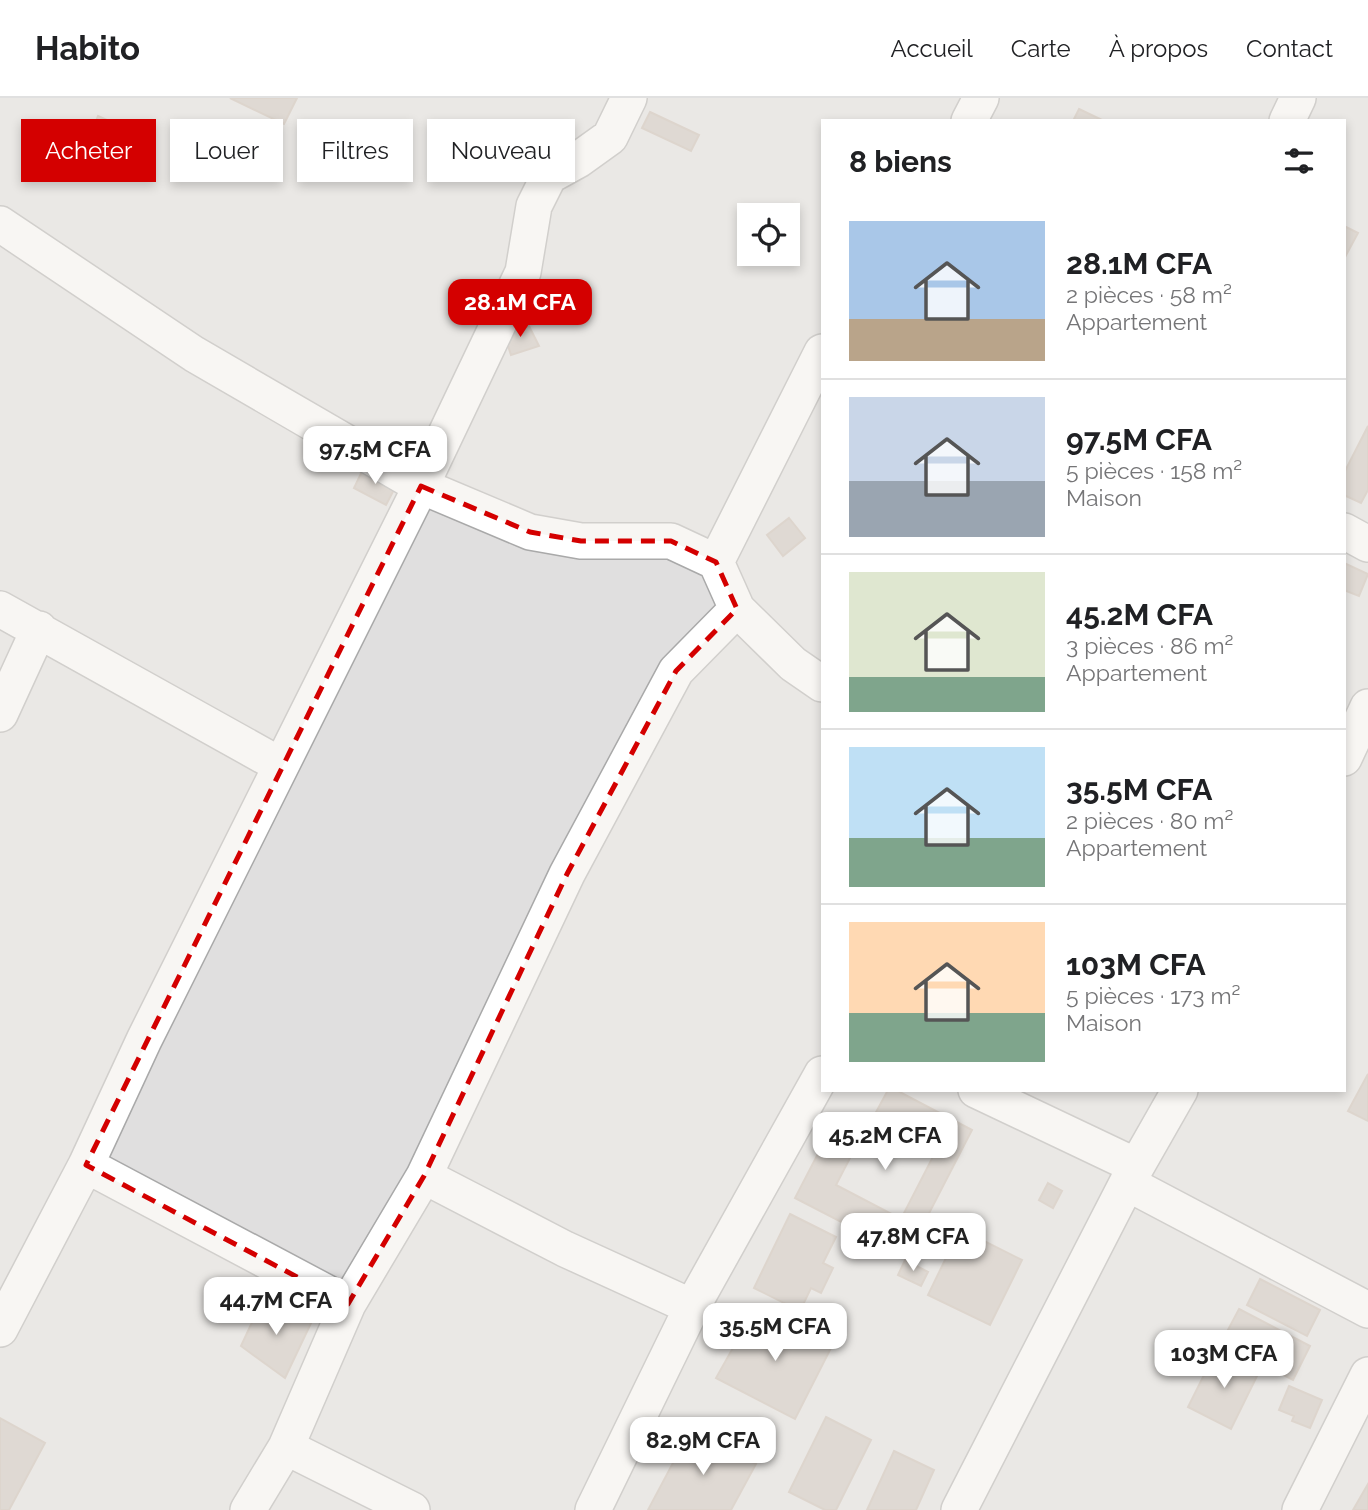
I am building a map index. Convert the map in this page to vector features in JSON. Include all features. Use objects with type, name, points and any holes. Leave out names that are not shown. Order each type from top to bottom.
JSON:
[{"type":"street","points":[[5,1306],[86,1165],[144,1040],[421,486],[523,272],[534,206],[549,176],[578,160],[610,137],[629,98]]},
{"type":"street","points":[[971,119],[981,98]]},
{"type":"street","points":[[1288,119],[1298,98]]},
{"type":"street","points":[[0,223],[194,354],[421,486],[530,532],[581,541],[671,541],[716,562],[737,609],[793,664],[821,683]]},
{"type":"street","points":[[716,562],[821,354]]},
{"type":"street","points":[[1346,532],[1368,544]]},
{"type":"street","points":[[0,609],[280,765]]},
{"type":"street","points":[[248,1510],[286,1447],[348,1304],[424,1176],[567,874],[676,671],[737,609]]},
{"type":"street","points":[[0,715],[39,629]]},
{"type":"street","points":[[1346,754],[1368,707]]},
{"type":"street","points":[[593,1510],[692,1307],[821,1076]]},
{"type":"street","points":[[980,1092],[1132,1174],[1368,1310]]},
{"type":"street","points":[[959,1510],[1132,1174],[1179,1092]]},
{"type":"street","points":[[86,1165],[348,1304]]},
{"type":"street","points":[[424,1176],[565,1249],[692,1307]]},
{"type":"street","points":[[1300,1510],[1368,1375]]},
{"type":"street","points":[[286,1447],[412,1510]]},
{"type":"highlighted area","points":[[421,486],[530,532],[581,541],[671,541],[716,562],[737,609],[676,671],[567,874],[424,1176],[348,1304],[86,1165]]},
{"type":"shaded area","points":[[0,98],[1368,98],[1368,1510],[0,1510]]},
{"type":"building","points":[[230,98],[297,98],[284,124],[283,119],[274,119]]},
{"type":"building","points":[[1079,109],[1100,119],[1074,119]]},
{"type":"building","points":[[650,112],[699,135],[691,151],[642,128]]},
{"type":"building","points":[[1346,227],[1358,233],[1346,255]]},
{"type":"building","points":[[517,324],[521,330],[529,326],[539,346],[511,355],[503,330]]},
{"type":"building","points":[[1368,426],[1368,490],[1361,503],[1346,496],[1346,469]]},
{"type":"building","points":[[364,467],[397,484],[386,505],[354,488]]},
{"type":"building","points":[[789,518],[805,538],[783,556],[767,535]]},
{"type":"building","points":[[1346,564],[1368,574],[1359,596],[1346,591]]},
{"type":"building","points":[[1368,1074],[1368,1121],[1348,1111]]},
{"type":"building","points":[[887,1092],[900,1092],[972,1130],[907,1256],[795,1198],[838,1115],[865,1129],[836,1185],[901,1219],[938,1147],[875,1114]]},
{"type":"building","points":[[1048,1183],[1062,1191],[1053,1208],[1039,1200]]},
{"type":"building","points":[[790,1214],[836,1237],[823,1263],[833,1268],[821,1293],[811,1288],[800,1311],[754,1288]]},
{"type":"building","points":[[960,1229],[1022,1260],[990,1325],[928,1295]]},
{"type":"building","points":[[905,1260],[928,1272],[921,1286],[898,1275]]},
{"type":"building","points":[[1260,1279],[1320,1310],[1307,1336],[1247,1305]]},
{"type":"building","points":[[262,1301],[312,1321],[285,1378],[241,1346]]},
{"type":"building","points":[[756,1307],[832,1346],[795,1419],[716,1378]]},
{"type":"building","points":[[1239,1309],[1310,1346],[1293,1380],[1221,1343]]},
{"type":"building","points":[[1216,1351],[1259,1372],[1231,1429],[1188,1407]]},
{"type":"building","points":[[1289,1386],[1322,1400],[1310,1428],[1292,1421],[1294,1416],[1279,1410]]},
{"type":"building","points":[[826,1417],[871,1440],[836,1510],[825,1510],[789,1492]]},
{"type":"building","points":[[0,1418],[45,1443],[9,1510],[0,1510]]},
{"type":"building","points":[[691,1429],[756,1464],[731,1510],[648,1510]]},
{"type":"building","points":[[894,1451],[934,1470],[916,1510],[867,1510]]},
{"type":"building","points":[[1368,1484],[1368,1510],[1353,1510]]}]
